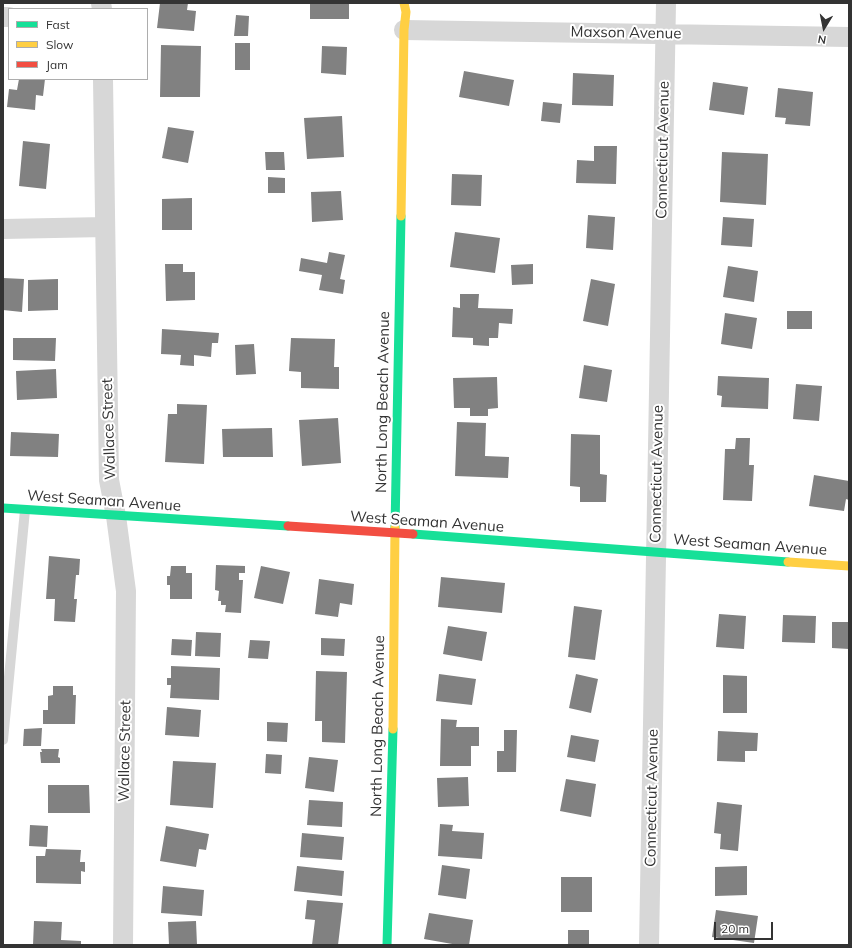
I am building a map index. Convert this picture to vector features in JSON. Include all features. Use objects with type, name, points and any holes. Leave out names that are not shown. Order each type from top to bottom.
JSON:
[{"type":"street","name":"North Long Beach Avenue","points":[[387,945],[393,751],[395,534],[404,30],[406,12],[404,3]]},
{"type":"street","name":"Connecticut Avenue","points":[[649,945],[666,3]]},
{"type":"street","name":"Maxson Avenue","points":[[404,30],[849,37]]},
{"type":"street","name":"Wallace Street","points":[[103,80],[109,480],[116,516],[126,591],[123,945]]},
{"type":"street","points":[[3,229],[105,227]]},
{"type":"street","name":"West Seaman Avenue","points":[[3,508],[849,566]]},
{"type":"lane","points":[[3,740],[5,689],[25,510]]},
{"type":"building","points":[[160,3],[188,3],[187,10],[196,11],[194,31],[157,28]]},
{"type":"building","points":[[310,3],[349,3],[349,19],[310,19]]},
{"type":"building","points":[[236,15],[249,16],[248,36],[234,36]]},
{"type":"building","points":[[235,43],[250,43],[250,70],[235,70]]},
{"type":"building","points":[[161,45],[201,46],[200,97],[160,97]]},
{"type":"building","points":[[322,46],[347,47],[346,75],[321,73]]},
{"type":"building","points":[[464,71],[514,80],[509,106],[459,97]]},
{"type":"building","points":[[573,73],[614,75],[613,106],[572,105]]},
{"type":"building","points":[[19,80],[45,80],[43,96],[36,95],[35,110],[7,107],[9,89],[17,90]]},
{"type":"building","points":[[713,82],[748,87],[744,115],[709,110]]},
{"type":"building","points":[[778,88],[813,92],[810,126],[785,124],[786,118],[775,117]]},
{"type":"building","points":[[543,102],[562,104],[560,123],[541,121]]},
{"type":"building","points":[[342,116],[344,157],[307,159],[304,118]]},
{"type":"building","points":[[168,127],[194,131],[188,163],[162,158]]},
{"type":"building","points":[[23,141],[50,144],[46,189],[19,186]]},
{"type":"building","points":[[594,146],[617,146],[616,184],[576,183],[577,160],[594,161]]},
{"type":"building","points":[[265,152],[284,152],[285,170],[266,170]]},
{"type":"building","points":[[722,152],[768,154],[766,205],[720,202]]},
{"type":"building","points":[[452,174],[482,175],[481,206],[451,205]]},
{"type":"building","points":[[268,177],[285,178],[285,193],[268,193]]},
{"type":"building","points":[[341,191],[343,220],[312,222],[311,192]]},
{"type":"building","points":[[192,198],[192,230],[162,230],[162,199]]},
{"type":"building","points":[[588,215],[615,217],[613,250],[586,248]]},
{"type":"building","points":[[723,217],[754,219],[752,247],[721,245]]},
{"type":"building","points":[[455,232],[500,238],[495,273],[450,267]]},
{"type":"building","points":[[329,252],[345,255],[340,279],[345,280],[343,294],[319,290],[322,275],[299,271],[301,258],[327,263]]},
{"type":"building","points":[[165,264],[183,264],[183,272],[195,272],[195,300],[166,301]]},
{"type":"building","points":[[533,264],[533,284],[512,285],[511,265]]},
{"type":"building","points":[[728,266],[758,271],[754,302],[723,297]]},
{"type":"building","points":[[3,278],[24,279],[22,312],[3,310]]},
{"type":"building","points":[[58,279],[58,310],[28,311],[28,280]]},
{"type":"building","points":[[591,279],[615,284],[608,326],[583,321]]},
{"type":"building","points":[[460,294],[479,294],[478,308],[513,309],[512,324],[499,323],[498,338],[489,338],[489,346],[473,345],[473,338],[452,337],[453,307],[460,308]]},
{"type":"building","points":[[787,311],[812,311],[812,329],[787,329]]},
{"type":"building","points":[[725,313],[757,318],[752,349],[721,344]]},
{"type":"building","points":[[162,329],[219,333],[218,343],[212,343],[211,357],[194,355],[194,366],[180,365],[181,355],[161,354]]},
{"type":"building","points":[[13,338],[56,338],[55,361],[13,360]]},
{"type":"building","points":[[291,338],[335,339],[334,367],[339,367],[339,389],[301,388],[301,372],[289,371]]},
{"type":"building","points":[[254,344],[256,374],[236,375],[235,345]]},
{"type":"building","points":[[584,365],[612,370],[607,402],[579,398]]},
{"type":"building","points":[[56,369],[57,398],[17,400],[16,371]]},
{"type":"building","points":[[718,376],[769,378],[768,409],[721,407],[722,396],[717,395]]},
{"type":"building","points":[[497,377],[498,408],[488,409],[488,416],[470,416],[470,408],[454,408],[453,378]]},
{"type":"building","points":[[796,384],[822,386],[819,421],[793,419]]},
{"type":"building","points":[[177,404],[207,405],[204,464],[165,462],[168,414],[177,414]]},
{"type":"building","points":[[338,418],[341,463],[302,466],[299,420]]},
{"type":"building","points":[[457,422],[486,423],[485,456],[509,457],[508,478],[455,476]]},
{"type":"building","points":[[272,428],[273,457],[223,457],[222,429]]},
{"type":"building","points":[[11,432],[59,434],[58,457],[10,456]]},
{"type":"building","points":[[571,434],[600,435],[600,474],[607,475],[606,502],[580,502],[580,487],[570,486]]},
{"type":"building","points":[[736,438],[750,438],[749,465],[754,465],[752,501],[723,500],[725,449],[735,449]]},
{"type":"building","points":[[814,475],[849,481],[849,500],[846,499],[844,511],[809,506]]},
{"type":"building","points":[[49,556],[80,559],[79,575],[76,575],[74,599],[77,599],[75,622],[54,621],[55,599],[46,599]]},
{"type":"building","points":[[216,565],[245,566],[245,573],[239,573],[239,580],[243,580],[241,613],[225,612],[226,605],[221,605],[221,601],[218,601],[219,591],[215,590]]},
{"type":"building","points":[[171,566],[186,566],[186,573],[192,573],[192,599],[170,599],[170,585],[167,585],[167,576],[170,576]]},
{"type":"building","points":[[261,566],[290,572],[283,604],[254,598]]},
{"type":"building","points":[[441,577],[505,583],[502,613],[438,607]]},
{"type":"building","points":[[319,579],[354,584],[352,605],[340,603],[338,617],[315,614]]},
{"type":"building","points":[[574,606],[602,610],[595,660],[568,657]]},
{"type":"building","points":[[719,614],[746,616],[744,649],[716,647]]},
{"type":"building","points":[[783,615],[816,616],[815,643],[782,642]]},
{"type":"building","points":[[832,622],[849,622],[849,649],[832,648]]},
{"type":"building","points":[[448,626],[487,632],[482,661],[443,654]]},
{"type":"building","points":[[196,632],[221,633],[220,657],[195,656]]},
{"type":"building","points":[[321,638],[345,639],[344,656],[321,655]]},
{"type":"building","points":[[172,639],[192,640],[191,656],[171,655]]},
{"type":"building","points":[[250,640],[270,641],[268,659],[248,658]]},
{"type":"building","points":[[171,666],[220,668],[219,700],[170,698],[171,685],[167,685],[167,678],[171,678]]},
{"type":"building","points":[[316,671],[347,672],[345,743],[322,742],[322,721],[315,721]]},
{"type":"building","points":[[439,674],[476,679],[472,705],[436,701]]},
{"type":"building","points":[[576,674],[598,679],[591,713],[569,708]]},
{"type":"building","points":[[723,675],[747,676],[747,713],[723,713]]},
{"type":"building","points":[[53,686],[73,686],[73,695],[76,695],[75,724],[43,724],[43,710],[48,710],[48,696],[53,695]]},
{"type":"building","points":[[167,707],[201,710],[199,737],[165,735]]},
{"type":"building","points":[[441,719],[457,720],[456,727],[479,727],[479,746],[471,746],[471,766],[440,766]]},
{"type":"building","points":[[267,722],[288,723],[287,742],[267,741]]},
{"type":"building","points":[[42,728],[41,746],[23,746],[24,729]]},
{"type":"building","points":[[504,730],[517,730],[516,772],[497,772],[497,751],[504,751]]},
{"type":"building","points":[[718,731],[758,733],[757,751],[745,751],[745,762],[717,761]]},
{"type":"building","points":[[571,735],[599,740],[595,762],[567,757]]},
{"type":"building","points":[[41,749],[59,749],[58,757],[60,758],[60,763],[41,763]]},
{"type":"building","points":[[266,754],[282,755],[281,774],[265,773]]},
{"type":"building","points":[[309,757],[338,760],[334,792],[305,788]]},
{"type":"building","points":[[173,761],[216,763],[213,808],[170,805]]},
{"type":"building","points":[[468,777],[469,806],[438,807],[437,778]]},
{"type":"building","points":[[566,779],[596,784],[591,817],[560,811]]},
{"type":"building","points":[[48,785],[89,785],[90,813],[48,813]]},
{"type":"building","points":[[309,800],[343,802],[342,827],[307,825]]},
{"type":"building","points":[[717,802],[742,805],[738,851],[720,849],[721,834],[714,833]]},
{"type":"building","points":[[440,824],[453,825],[452,831],[484,833],[482,859],[438,856]]},
{"type":"building","points":[[30,825],[48,826],[47,847],[29,846]]},
{"type":"building","points":[[166,826],[209,834],[206,850],[199,849],[196,867],[160,861]]},
{"type":"building","points":[[302,833],[344,837],[342,860],[300,857]]},
{"type":"building","points":[[46,849],[81,850],[80,862],[85,862],[85,872],[81,871],[81,884],[36,883],[36,856],[45,856]]},
{"type":"building","points":[[442,865],[470,869],[466,899],[438,895]]},
{"type":"building","points":[[297,866],[344,871],[342,896],[294,891]]},
{"type":"building","points":[[747,866],[747,895],[715,896],[715,867]]},
{"type":"building","points":[[561,877],[592,877],[592,912],[561,912]]},
{"type":"building","points":[[163,886],[204,890],[202,916],[161,913]]},
{"type":"building","points":[[307,900],[343,903],[338,945],[312,945],[315,920],[305,919]]},
{"type":"building","points":[[716,910],[758,916],[754,943],[712,937]]},
{"type":"building","points":[[429,913],[473,920],[469,945],[458,945],[424,939]]},
{"type":"building","points":[[34,921],[62,922],[61,940],[81,941],[81,945],[33,945]]},
{"type":"building","points":[[196,921],[197,945],[169,945],[168,922]]},
{"type":"building","points":[[568,930],[589,930],[589,945],[568,945]]},
{"type":"traffic: fast","points":[[395,528],[401,216]]},
{"type":"traffic: fast","points":[[3,508],[288,526]]},
{"type":"traffic: fast","points":[[413,534],[788,562]]},
{"type":"traffic: fast","points":[[387,945],[393,729]]},
{"type":"traffic: slow","points":[[401,216],[404,30],[406,12],[404,3]]},
{"type":"traffic: slow","points":[[393,729],[395,528]]},
{"type":"traffic: slow","points":[[788,562],[849,566]]},
{"type":"traffic: jam","points":[[288,526],[413,534]]}]
